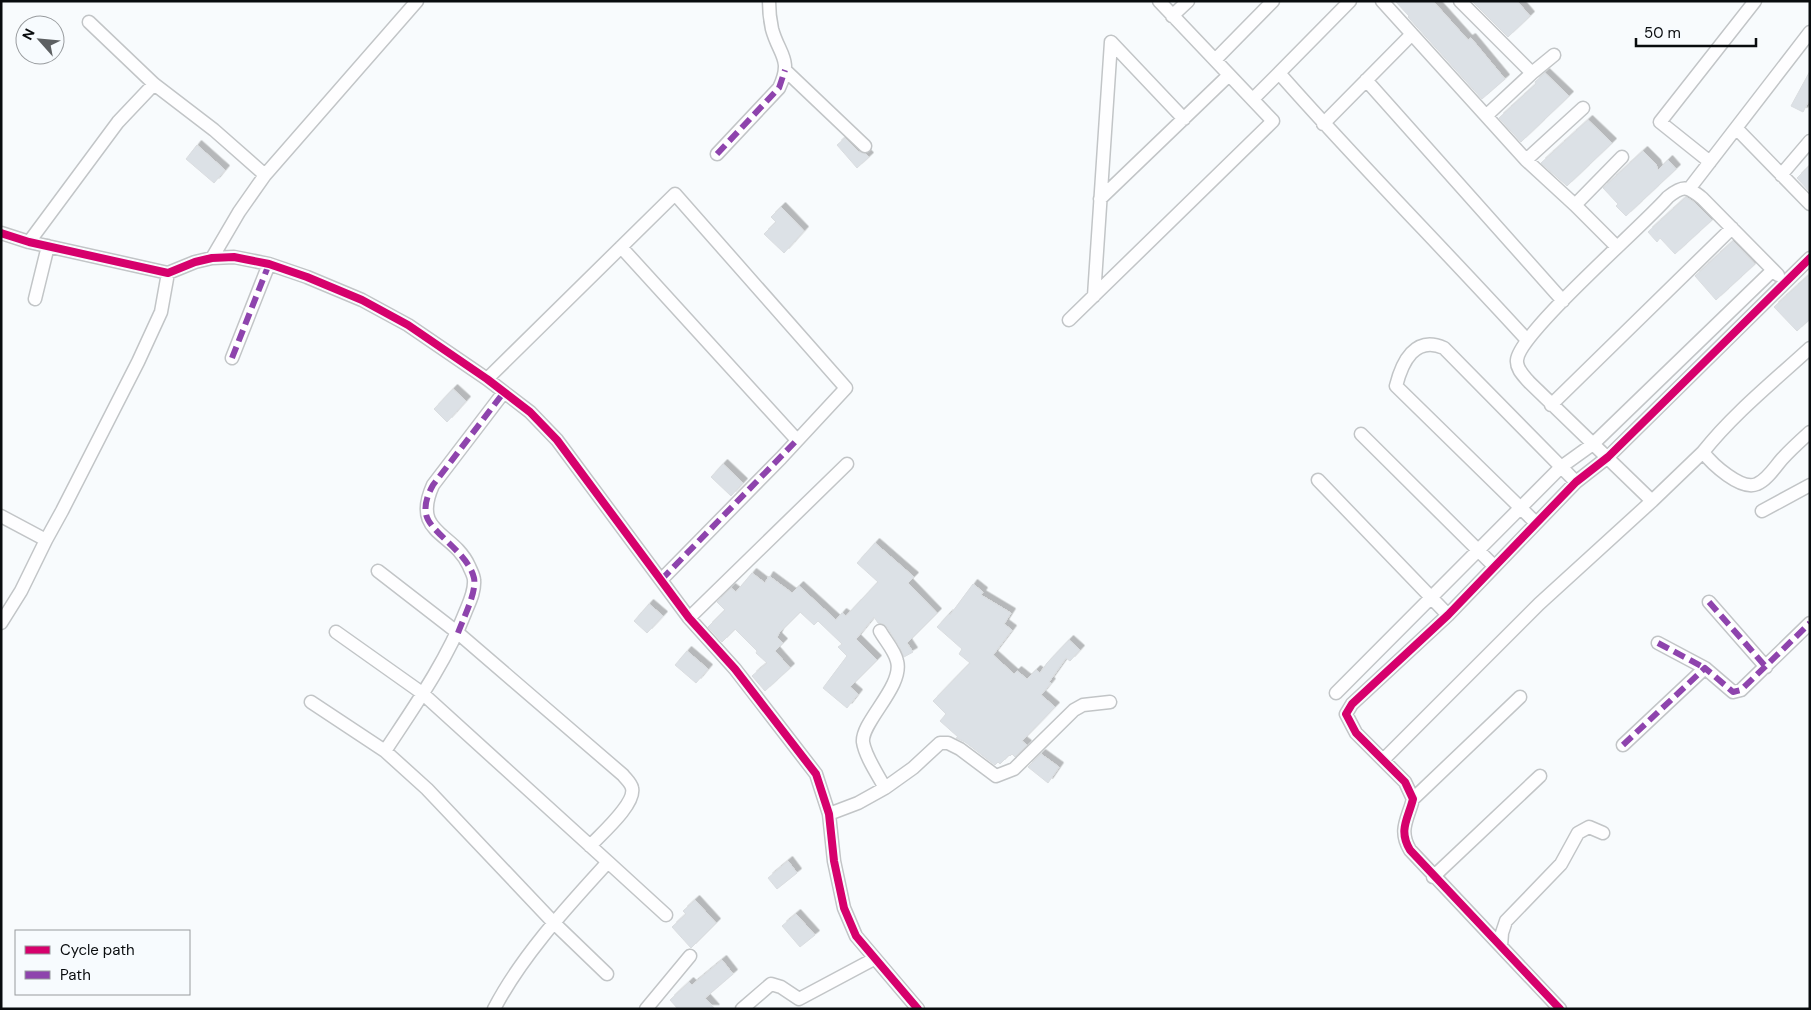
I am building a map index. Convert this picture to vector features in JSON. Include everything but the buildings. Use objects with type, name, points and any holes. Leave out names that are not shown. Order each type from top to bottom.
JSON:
[{"type":"street","points":[[212,258],[239,212],[265,175],[417,1]]},
{"type":"street","points":[[717,154],[779,88],[786,70],[785,62],[772,30],[769,1]]},
{"type":"street","points":[[1069,320],[1273,121],[1159,1]]},
{"type":"street","points":[[1172,16],[1188,1]]},
{"type":"street","points":[[1215,60],[1273,1]]},
{"type":"street","points":[[1253,99],[1350,1]]},
{"type":"street","points":[[1382,1],[1526,160],[1575,204],[1617,247]]},
{"type":"street","points":[[1460,1],[1532,73]]},
{"type":"street","points":[[1710,162],[1660,122],[1755,1]]},
{"type":"street","points":[[89,22],[154,84],[214,130],[265,175]]},
{"type":"street","points":[[1689,189],[1810,32]]},
{"type":"street","points":[[1323,124],[1412,34]]},
{"type":"street","points":[[1094,296],[1111,42],[1184,119]]},
{"type":"street","points":[[1487,115],[1554,55]]},
{"type":"street","points":[[786,70],[865,146]]},
{"type":"street","points":[[1279,73],[1323,124],[1460,267],[1526,340]]},
{"type":"street","points":[[1100,199],[1229,75]]},
{"type":"street","points":[[1366,80],[1563,301]]},
{"type":"street","points":[[29,242],[118,122],[154,84]]},
{"type":"street","points":[[1526,160],[1582,108]]},
{"type":"street","points":[[1736,128],[1810,204]]},
{"type":"street","points":[[1781,175],[1810,141]]},
{"type":"street","points":[[1575,204],[1622,158]]},
{"type":"street","points":[[1652,501],[1608,457],[1551,405],[1517,368],[1516,360],[1526,340],[1617,247],[1668,197],[1680,188],[1689,189],[1702,198],[1786,282]]},
{"type":"street","points":[[487,380],[676,194],[846,388],[661,580]]},
{"type":"street","points":[[1551,405],[1732,228]]},
{"type":"street","points":[[1,233],[29,242],[168,273],[212,258],[234,257],[269,264],[307,277],[362,300],[408,325],[530,412],[557,440],[689,618],[735,669],[816,774],[829,814],[834,861],[844,908],[856,936],[918,1009]]},
{"type":"street","points":[[35,299],[48,246]]},
{"type":"street","points":[[621,247],[797,440]]},
{"type":"street","points":[[1413,799],[1405,782],[1353,729],[1346,714],[1348,709],[1448,615],[1576,482],[1608,457],[1810,258]]},
{"type":"street","points":[[232,358],[269,264]]},
{"type":"street","points":[[1336,693],[1480,551],[1561,467],[1593,444],[1773,270]]},
{"type":"street","points":[[1,623],[21,591],[142,354],[161,312],[168,273]]},
{"type":"street","points":[[1536,523],[1396,386],[1399,374],[1410,354],[1417,348],[1428,344],[1436,344],[1444,348],[1576,482]]},
{"type":"street","points":[[1384,760],[1539,604],[1652,501],[1753,400],[1810,348]]},
{"type":"street","points":[[385,751],[458,633],[472,596],[474,579],[467,562],[432,525],[426,516],[426,500],[433,485],[504,392]]},
{"type":"street","points":[[1703,452],[1727,475],[1740,483],[1750,486],[1758,484],[1764,479],[1810,432]]},
{"type":"street","points":[[1361,434],[1494,566]]},
{"type":"street","points":[[689,618],[847,464]]},
{"type":"street","points":[[1318,480],[1448,615]]},
{"type":"street","points":[[1762,511],[1810,485]]},
{"type":"street","points":[[1,516],[46,540]]},
{"type":"street","points":[[378,571],[458,633],[623,775],[632,786],[633,795],[628,805],[590,846]]},
{"type":"street","points":[[1709,602],[1766,667]]},
{"type":"street","points":[[1658,643],[1706,668],[1733,692],[1741,690],[1810,623]]},
{"type":"street","points":[[880,631],[898,662],[897,676],[867,728],[863,740],[865,748],[885,788]]},
{"type":"street","points":[[336,632],[422,693],[666,915]]},
{"type":"street","points":[[1623,745],[1706,668]]},
{"type":"street","points":[[1520,697],[1413,799],[1404,828],[1404,839],[1410,850],[1434,877],[1560,1009]]},
{"type":"street","points":[[311,702],[385,751],[427,789],[553,922],[607,974]]},
{"type":"street","points":[[829,814],[858,803],[885,788],[914,768],[940,743],[948,742],[956,746],[996,776],[1008,772],[1014,769],[1074,710],[1083,705],[1110,702]]},
{"type":"street","points":[[1434,877],[1540,776]]},
{"type":"street","points":[[1500,946],[1506,921],[1561,864],[1578,833],[1589,827],[1603,833]]},
{"type":"street","points":[[498,1007],[553,922],[608,862]]},
{"type":"street","points":[[646,1009],[690,956]]},
{"type":"street","points":[[742,1009],[771,984],[781,987],[798,999],[874,959]]},
{"type":"marked path","points":[[717,154],[779,88],[785,70]]},
{"type":"marked path","points":[[232,358],[269,264]]},
{"type":"marked path","points":[[458,633],[472,598],[474,578],[457,551],[429,521],[426,514],[426,503],[433,485],[504,392]]},
{"type":"marked path","points":[[661,580],[797,440]]},
{"type":"marked path","points":[[1709,602],[1766,667]]},
{"type":"marked path","points":[[1623,745],[1705,668],[1733,692],[1741,690],[1810,623]]},
{"type":"marked path","points":[[1658,643],[1705,668]]},
{"type":"cycle path","points":[[1,233],[29,242],[168,273],[195,262],[212,258],[234,257],[269,264],[307,277],[362,300],[408,325],[487,379],[530,412],[557,440],[689,618],[735,669],[816,774],[829,814],[834,861],[844,908],[856,936],[918,1009]]},
{"type":"cycle path","points":[[1560,1009],[1410,850],[1406,843],[1404,830],[1413,799],[1405,782],[1356,733],[1346,714],[1352,704],[1448,615],[1576,482],[1608,457],[1810,258]]}]
